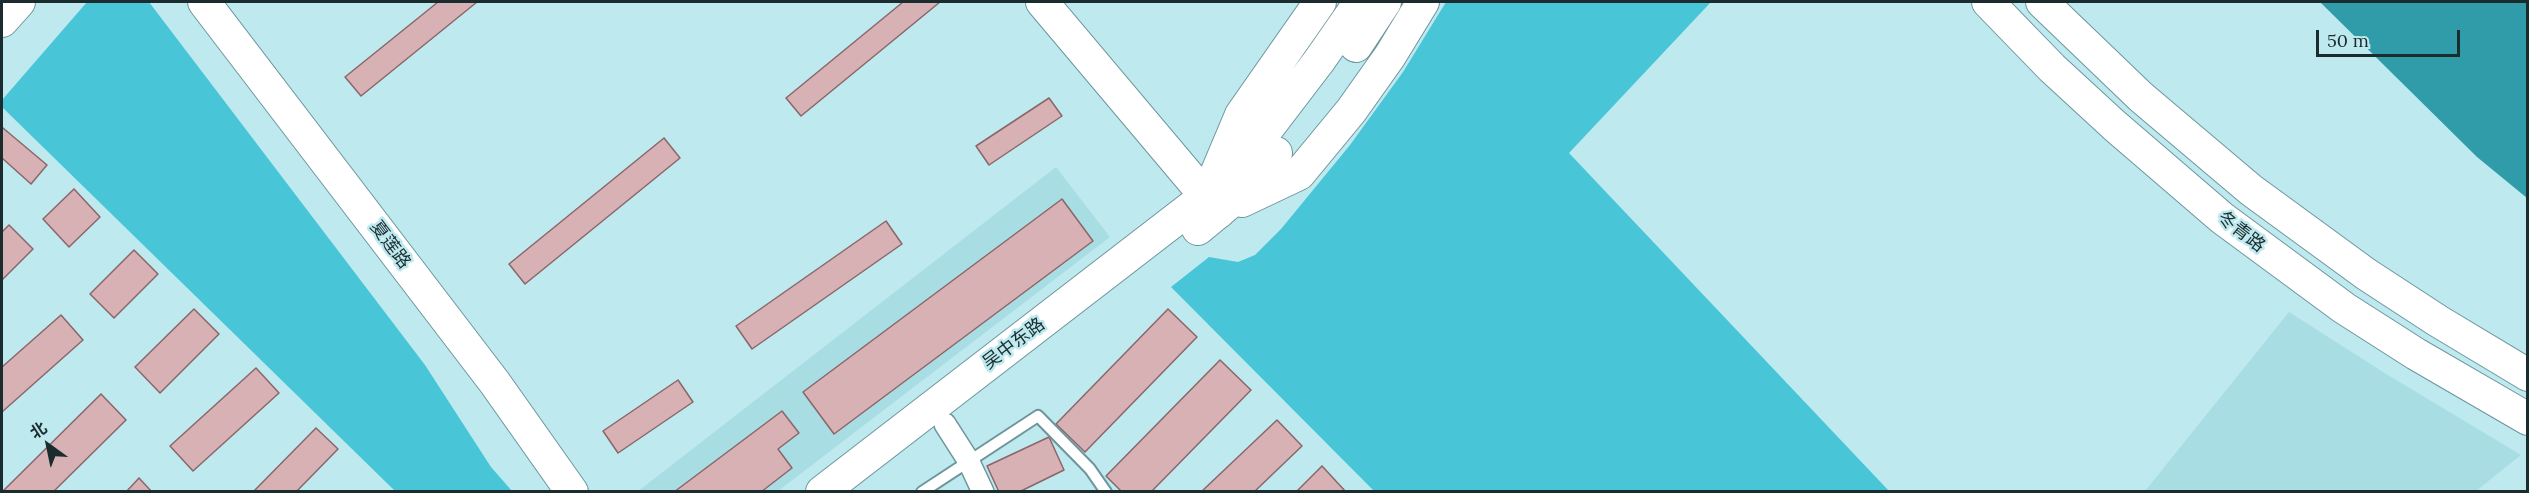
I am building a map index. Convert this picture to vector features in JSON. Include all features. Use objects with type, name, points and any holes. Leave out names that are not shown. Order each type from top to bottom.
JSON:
[{"type":"main road","points":[[2,21],[19,2]]},
{"type":"main road","name":"夏莲路","points":[[204,2],[495,383],[572,492]]},
{"type":"main road","points":[[1042,2],[1213,204]]},
{"type":"main road","points":[[1213,204],[1241,115],[1320,2]]},
{"type":"main road","points":[[1213,204],[1230,174],[1319,61],[1360,2]]},
{"type":"main road","points":[[1213,204],[1245,190],[1337,74],[1385,2]]},
{"type":"main road","points":[[1213,204],[1299,174],[1351,111],[1390,56],[1423,2]]},
{"type":"main road","name":"冬青路","points":[[1988,2],[2052,68],[2115,126],[2222,218],[2344,308],[2528,419]]},
{"type":"main road","points":[[2042,2],[2141,97],[2251,190],[2384,286],[2528,375]]},
{"type":"main road","name":"吴中东路","points":[[856,492],[945,424],[1213,204]]},
{"type":"main road","name":"吴中东路","points":[[822,492],[1213,204]]},
{"type":"street","points":[[945,424],[968,460],[983,492]]},
{"type":"lane","points":[[922,492],[1038,416],[1113,492]]},
{"type":"lane","points":[[1090,469],[1106,492]]},
{"type":"shaded area","points":[[87,2],[149,2],[425,365],[491,467],[512,491],[395,491],[2,107],[2,100]]},
{"type":"shaded area","points":[[1446,2],[1711,2],[1569,153],[1889,491],[1374,491],[1171,287],[1209,257],[1238,262],[1255,255],[1281,229],[1350,145],[1403,72]]},
{"type":"shaded area","points":[[2320,2],[2527,2],[2527,198],[2477,157]]},
{"type":"shaded area","points":[[1056,167],[1110,237],[778,491],[637,492]]},
{"type":"shaded area","points":[[2289,312],[2521,455],[2476,491],[2145,491]]},
{"type":"building","points":[[438,2],[477,2],[361,96],[345,77]]},
{"type":"building","points":[[903,2],[940,2],[801,116],[786,98]]},
{"type":"building","points":[[1049,98],[1062,116],[989,165],[976,146]]},
{"type":"building","points":[[3,128],[47,165],[31,184],[2,158]]},
{"type":"building","points":[[664,138],[680,158],[525,284],[509,264]]},
{"type":"building","points":[[74,189],[100,217],[69,247],[43,219]]},
{"type":"building","points":[[1062,199],[1093,241],[834,434],[803,392]]},
{"type":"building","points":[[886,221],[902,244],[752,349],[736,326]]},
{"type":"building","points":[[9,225],[33,249],[2,280],[2,232]]},
{"type":"building","points":[[134,250],[158,274],[114,318],[90,294]]},
{"type":"building","points":[[194,309],[219,334],[160,393],[135,367]]},
{"type":"building","points":[[1168,309],[1197,337],[1085,452],[1056,424]]},
{"type":"building","points":[[61,315],[83,340],[2,412],[2,367]]},
{"type":"building","points":[[1220,360],[1251,390],[1151,492],[1122,492],[1106,476]]},
{"type":"building","points":[[256,368],[279,393],[193,471],[170,446]]},
{"type":"building","points":[[678,380],[693,402],[618,453],[603,431]]},
{"type":"building","points":[[101,394],[126,420],[53,492],[2,492]]},
{"type":"building","points":[[782,411],[799,433],[778,449],[792,468],[761,492],[674,492]]},
{"type":"building","points":[[1277,420],[1302,446],[1254,492],[1201,492]]},
{"type":"building","points":[[316,428],[338,449],[296,492],[253,492]]},
{"type":"building","points":[[1049,437],[1064,470],[1019,492],[999,492],[987,466]]},
{"type":"building","points":[[1322,466],[1346,492],[1296,492]]},
{"type":"building","points":[[139,478],[152,492],[126,492]]}]
